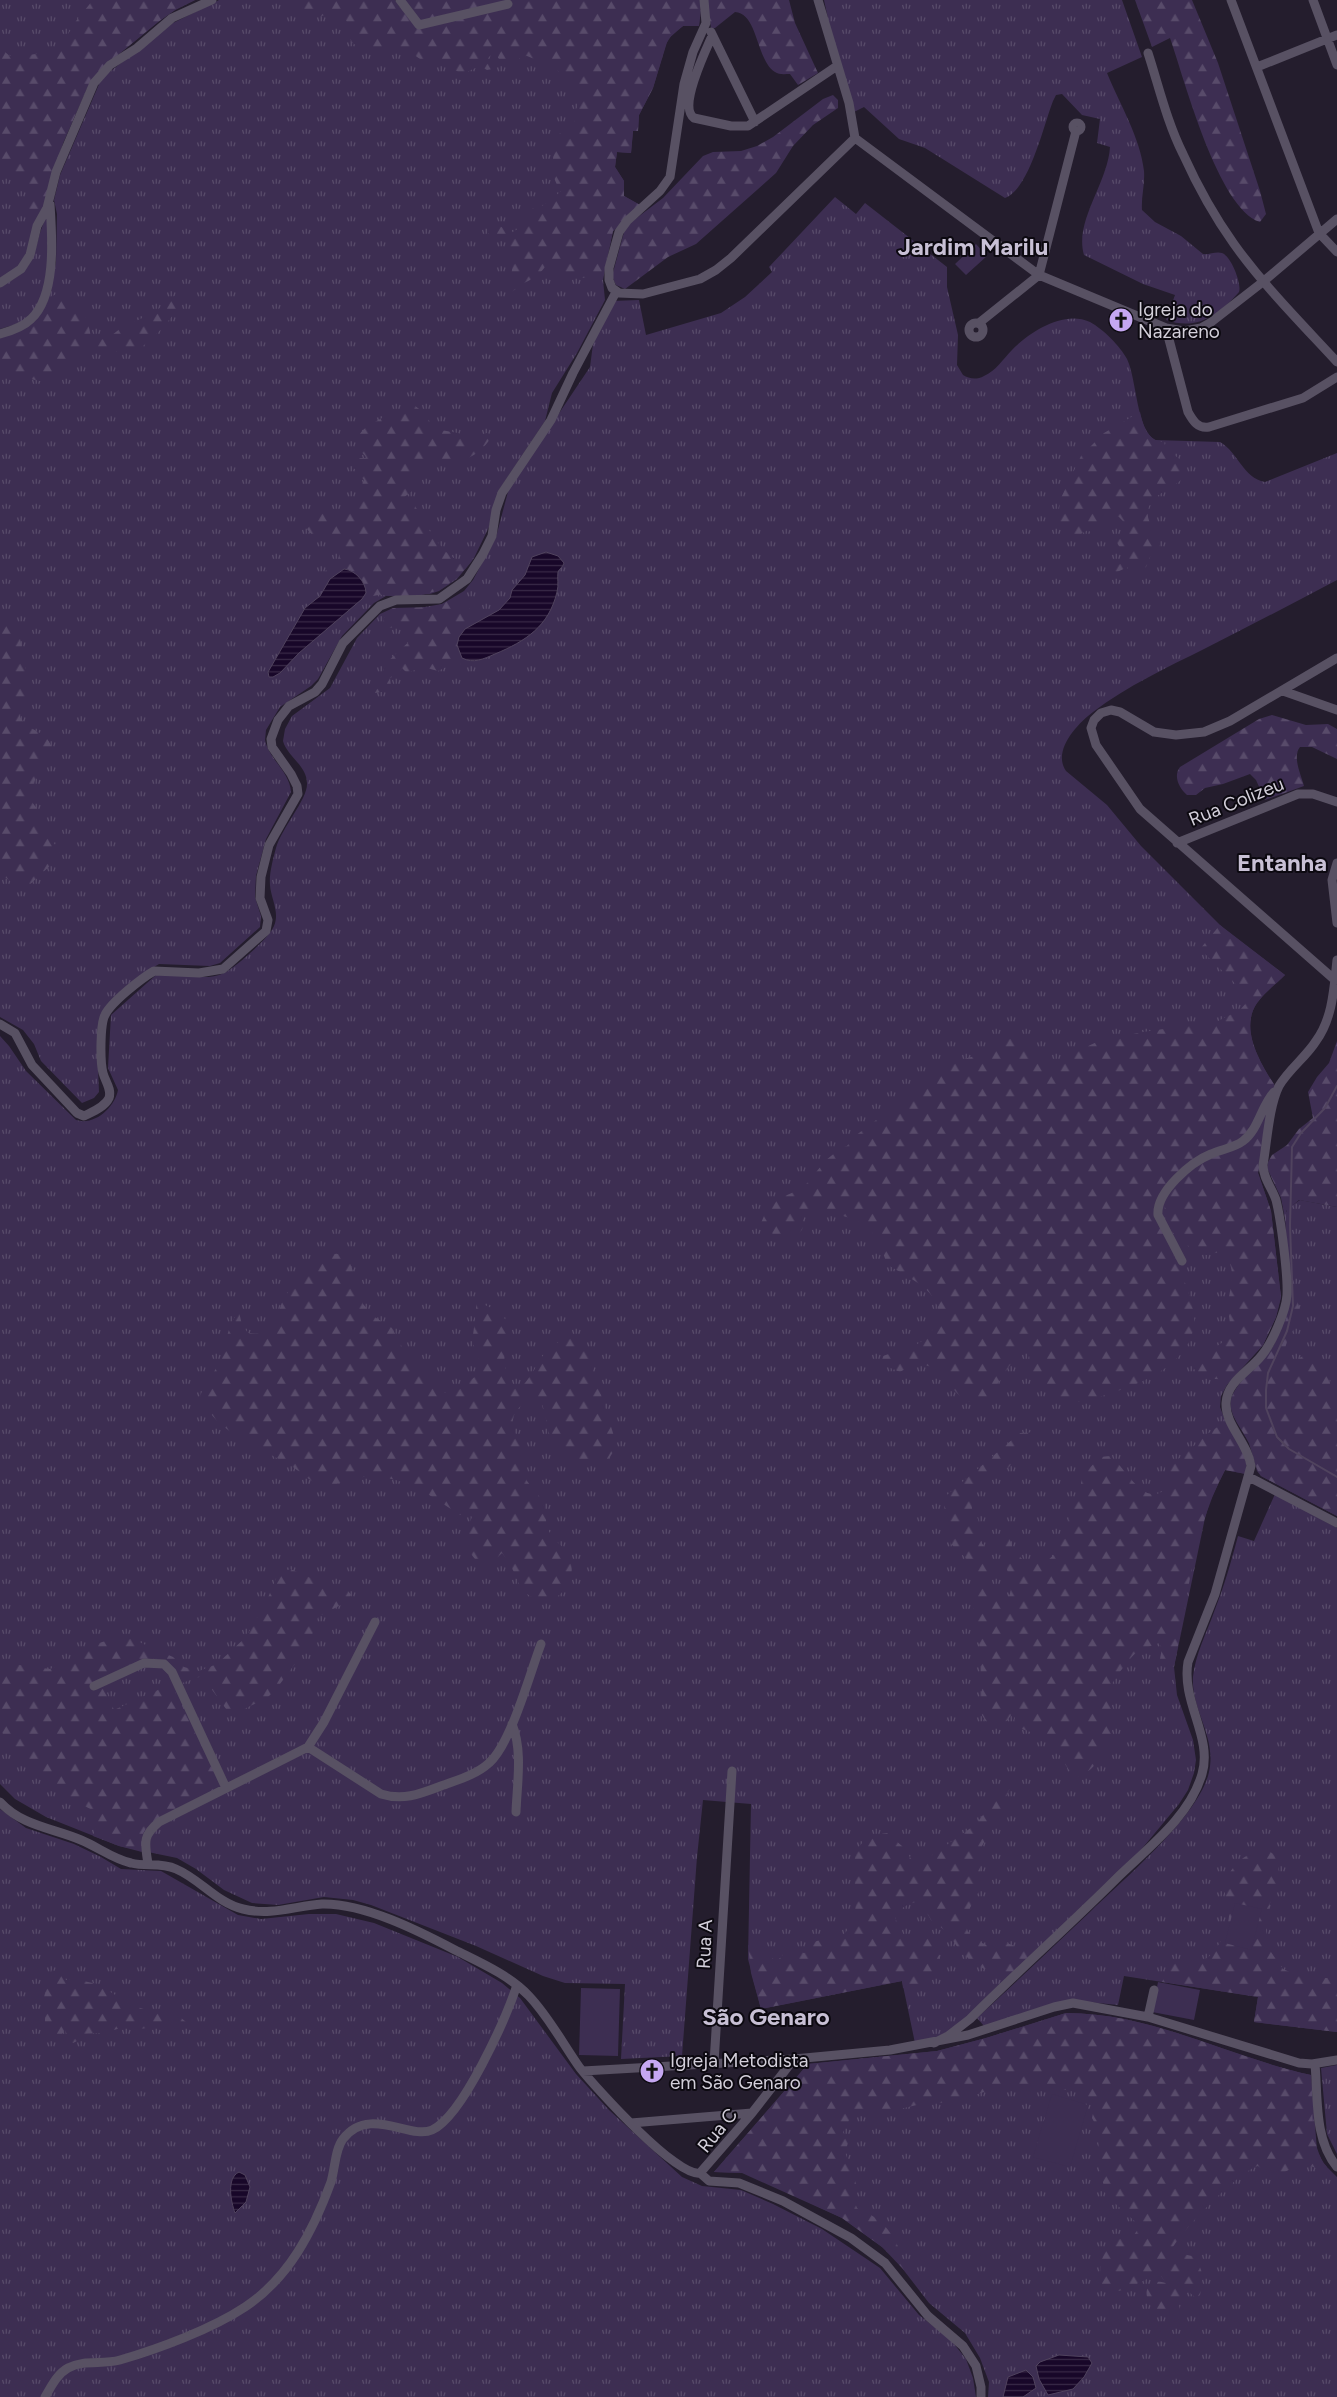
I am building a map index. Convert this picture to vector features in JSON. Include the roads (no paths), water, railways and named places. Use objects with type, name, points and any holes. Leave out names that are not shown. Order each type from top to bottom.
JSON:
[{"type":"street","points":[[400,0],[419,25],[508,4]]},
{"type":"street","points":[[704,0],[706,23],[756,122]]},
{"type":"street","points":[[818,0],[836,66],[849,103],[855,138],[1039,275],[1175,331],[1201,328],[1221,316],[1264,282],[1337,219]]},
{"type":"street","points":[[1231,0],[1319,233],[1337,252]]},
{"type":"street","points":[[1313,0],[1337,65]]},
{"type":"street","points":[[0,334],[26,323],[36,314],[41,305],[50,267],[50,201],[56,172],[91,89],[99,76],[172,18],[208,2]]},
{"type":"street","points":[[706,23],[693,52],[686,77],[676,122],[670,177],[660,191],[627,221],[619,232],[608,276],[611,286],[616,292],[627,295],[643,294],[674,287],[709,274],[731,258],[855,138]]},
{"type":"street","points":[[1257,67],[1337,35]]},
{"type":"street","points":[[712,36],[696,74],[689,113],[694,118],[742,127],[756,122],[836,66]]},
{"type":"street","points":[[1148,53],[1167,117],[1186,161],[1234,244],[1264,282],[1337,362]]},
{"type":"street","points":[[979,323],[1039,275],[1076,131]]},
{"type":"street","points":[[0,283],[15,275],[26,263],[34,247],[37,226],[50,201]]},
{"type":"street","points":[[0,1024],[15,1033],[32,1065],[77,1113],[84,1116],[104,1105],[110,1092],[102,1067],[103,1022],[110,1008],[154,972],[199,973],[223,969],[266,931],[268,920],[260,898],[261,877],[269,845],[298,794],[291,774],[272,748],[271,739],[282,714],[289,706],[318,688],[343,643],[380,606],[396,600],[439,599],[464,581],[488,545],[502,493],[551,420],[573,373],[616,292]]},
{"type":"street","points":[[1166,328],[1188,412],[1194,422],[1201,427],[1209,427],[1303,398],[1337,377]]},
{"type":"street","points":[[1334,980],[1140,809],[1096,744],[1092,733],[1092,723],[1106,711],[1120,712],[1154,732],[1176,735],[1196,733],[1230,721],[1337,658]]},
{"type":"street","points":[[1283,691],[1337,710]]},
{"type":"street","name":"Rua Colizeu","points":[[1177,843],[1298,794],[1313,794],[1337,802]]},
{"type":"street","points":[[1337,863],[1332,880],[1337,923]]},
{"type":"street","points":[[1182,1261],[1158,1215],[1158,1208],[1162,1197],[1173,1183],[1201,1159],[1243,1141],[1258,1120],[1271,1096],[1321,1034],[1328,1017],[1337,960]]},
{"type":"street","points":[[934,2043],[959,2029],[1089,1906],[1174,1822],[1194,1794],[1202,1773],[1205,1759],[1202,1740],[1187,1690],[1186,1674],[1188,1662],[1215,1594],[1251,1466],[1248,1451],[1230,1418],[1226,1402],[1233,1385],[1265,1352],[1283,1313],[1287,1297],[1278,1210],[1274,1194],[1262,1169],[1275,1097],[1279,1086]]},
{"type":"street","points":[[1249,1477],[1337,1523]]},
{"type":"street","points":[[148,1864],[145,1838],[152,1828],[174,1814],[308,1747],[324,1722],[375,1622]]},
{"type":"street","points":[[308,1747],[381,1794],[393,1798],[407,1798],[465,1777],[484,1768],[500,1751],[512,1724],[541,1644]]},
{"type":"street","points":[[94,1686],[144,1663],[164,1664],[172,1672],[226,1788]]},
{"type":"street","points":[[512,1724],[517,1748],[516,1812]]},
{"type":"street","name":"Rua A","points":[[714,2063],[732,1771]]},
{"type":"street","points":[[0,1802],[11,1813],[34,1825],[54,1829],[83,1841],[121,1861],[134,1864],[165,1865],[176,1869],[217,1898],[242,1909],[259,1912],[278,1912],[323,1904],[358,1909],[425,1934],[503,1975],[517,1985],[540,2009],[597,2089],[631,2123],[682,2167],[695,2174],[700,2173],[709,2181],[739,2183],[783,2201],[851,2238],[885,2263],[928,2316],[950,2332],[963,2346],[976,2366],[981,2387],[981,2397]]},
{"type":"street","points":[[45,2397],[60,2374],[70,2367],[82,2362],[120,2360],[145,2351],[224,2320],[257,2298],[290,2266],[302,2247],[331,2181],[342,2140],[357,2128],[372,2124],[388,2124],[422,2132],[431,2131],[440,2125],[464,2097],[506,2014],[517,1985]]},
{"type":"street","points":[[1148,2017],[1154,1990]]},
{"type":"street","points":[[583,2071],[794,2059],[890,2050],[934,2043],[998,2027],[1064,2004],[1084,2004],[1148,2017],[1290,2061],[1315,2064],[1337,2060]]},
{"type":"street","name":"Rua C","points":[[700,2173],[752,2113],[794,2059]]},
{"type":"street","points":[[1315,2064],[1323,2140],[1329,2156],[1337,2167]]},
{"type":"street","points":[[631,2123],[752,2113]]},
{"type":"waterway","points":[[1337,1086],[1325,1108],[1301,1133],[1292,1147],[1290,1226],[1293,1306],[1287,1331],[1268,1373],[1266,1390],[1266,1408],[1277,1437],[1289,1449],[1337,1477]]},
{"type":"place","name":"Igreja do Nazareno","points":[[1121,320]]},
{"type":"place","name":"Igreja Metodista em São Genaro","points":[[652,2071]]},
{"type":"district","name":"Jardim Marilu","points":[[973,247]]},
{"type":"district","name":"Entanha","points":[[1282,863]]},
{"type":"district","name":"São Genaro","points":[[766,2017]]}]
